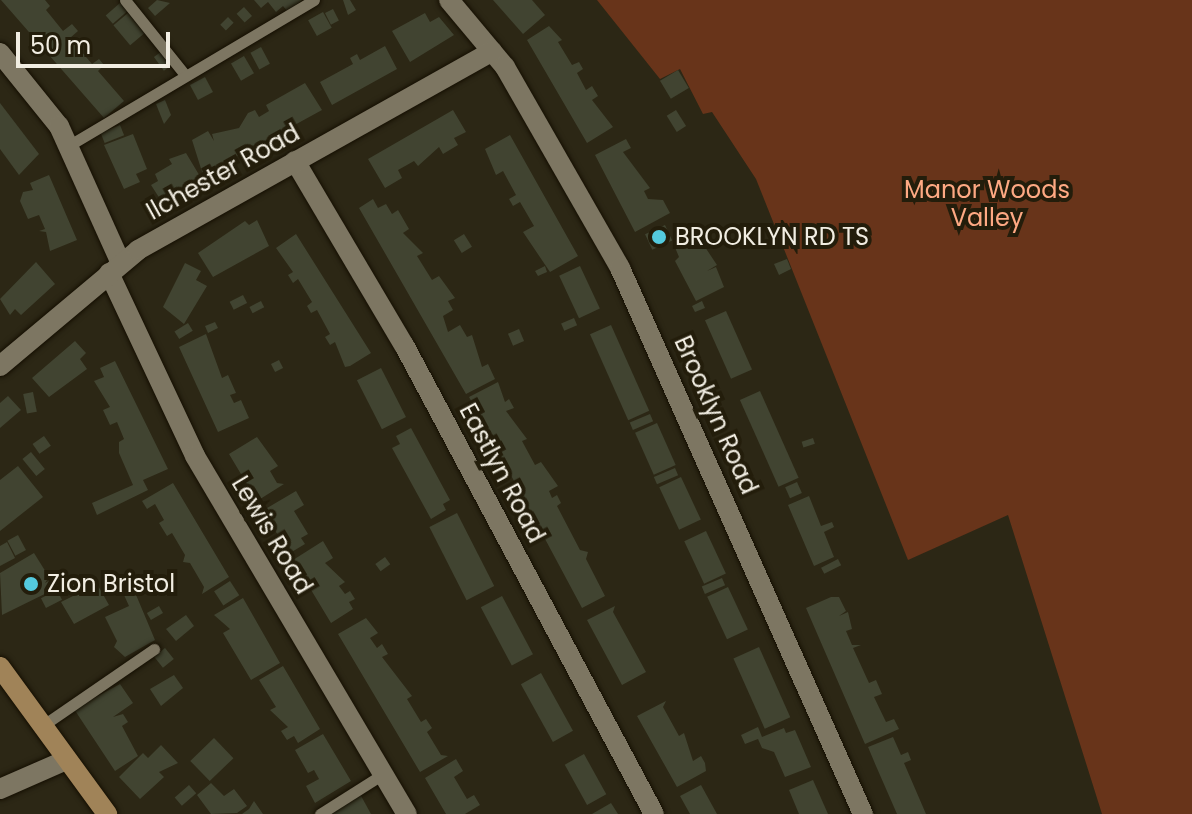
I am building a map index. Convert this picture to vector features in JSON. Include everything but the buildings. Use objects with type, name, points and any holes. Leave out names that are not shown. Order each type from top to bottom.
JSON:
[{"type":"street","name":"Brooklyn Road","points":[[449,0],[492,51],[647,324],[863,814]]},
{"type":"street","name":"Ilchester Road","points":[[0,366],[115,268],[295,161],[492,51]]},
{"type":"street","name":"Lewis Road","points":[[0,53],[48,109],[68,146],[115,268],[195,456],[407,814]]},
{"type":"street","name":"Eastlyn Road","points":[[295,161],[404,345],[654,814]]},
{"type":"street","points":[[0,667],[107,814]]},
{"type":"street","points":[[0,789],[66,760]]},
{"type":"lane","points":[[125,0],[185,75]]},
{"type":"lane","points":[[68,146],[314,0]]},
{"type":"lane","points":[[42,726],[154,649]]},
{"type":"lane","points":[[320,814],[383,774]]},
{"type":"green space","name":"Manor Woods Valley","points":[[597,0],[1192,0],[1192,814],[1102,814],[1008,515],[908,560],[756,179],[712,112],[703,114],[680,69],[660,79]]},
{"type":"place","name":"BROOKLYN RD TS","points":[[659,237]]},
{"type":"place","name":"Zion Bristol","points":[[31,584]]}]
